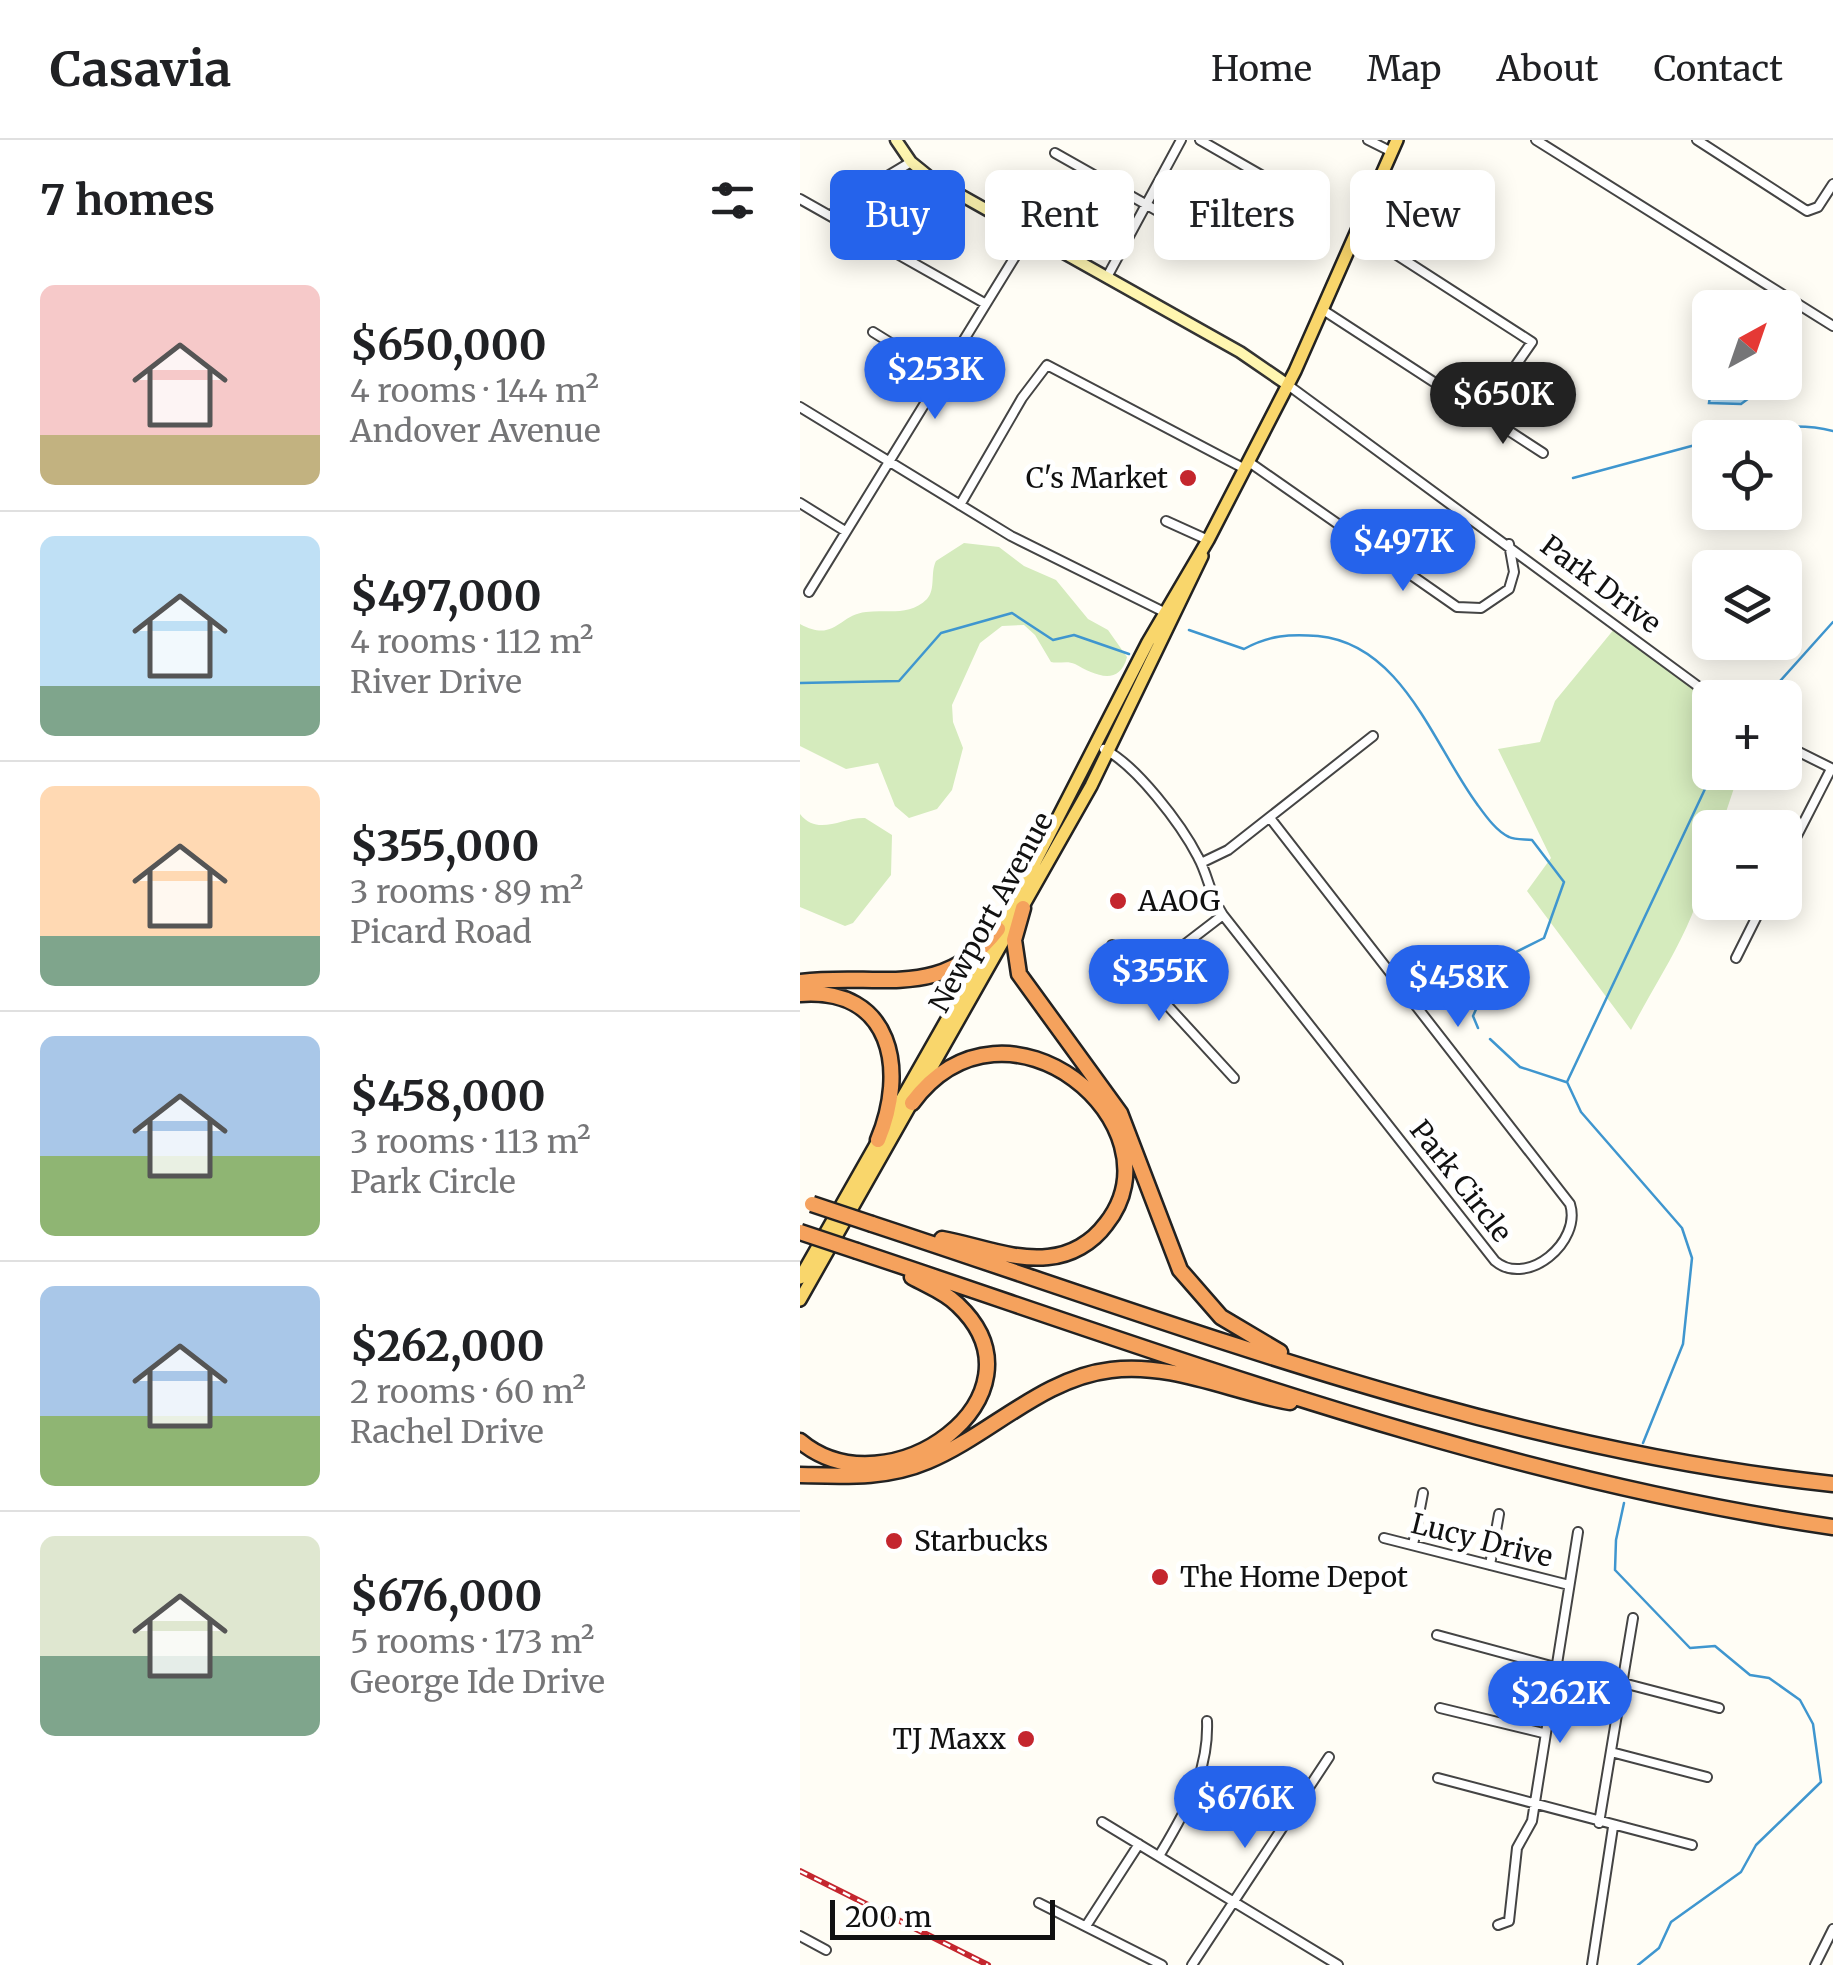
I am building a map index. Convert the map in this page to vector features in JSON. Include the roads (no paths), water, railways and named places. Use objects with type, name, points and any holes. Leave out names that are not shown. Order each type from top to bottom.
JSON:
[{"type":"highway","points":[[1023,908],[1014,940],[1019,974],[1120,1113],[1166,1242],[1184,1277],[1234,1326],[1326,1375]]},
{"type":"highway","points":[[800,982],[941,976],[968,962],[998,929]]},
{"type":"highway","points":[[800,994],[825,995],[850,1004],[870,1018],[885,1038],[894,1062],[895,1088],[878,1140]]},
{"type":"highway","points":[[896,1232],[1023,1256],[1060,1255],[1087,1243],[1107,1224],[1124,1182],[1122,1151],[1104,1109],[1077,1080],[1044,1062],[1006,1054],[972,1056],[941,1072],[912,1104]]},
{"type":"highway","points":[[806,1202],[1326,1375],[1556,1439],[1718,1469],[1833,1484]]},
{"type":"highway","points":[[800,1232],[1336,1410],[1590,1482],[1833,1527]]},
{"type":"highway","points":[[800,1441],[821,1456],[845,1464],[890,1461],[947,1438],[976,1403],[984,1362],[974,1325],[946,1296],[886,1261]]},
{"type":"highway","points":[[800,1475],[874,1475],[908,1468],[942,1454],[1063,1384],[1114,1369],[1160,1372],[1336,1410]]},
{"type":"main road","name":"Newport Avenue","points":[[1384,170],[1394,146]]},
{"type":"main road","name":"Newport Avenue","points":[[800,1300],[1023,908],[1164,612],[1247,466],[1350,249]]},
{"type":"main road","name":"Newport Avenue","points":[[800,1278],[1183,604],[1208,540]]},
{"type":"street","points":[[896,140],[912,162],[932,179],[985,209]]},
{"type":"street","points":[[1107,277],[1181,140]]},
{"type":"street","points":[[1200,140],[1252,170]]},
{"type":"street","points":[[1368,140],[1394,146]]},
{"type":"street","points":[[1536,140],[1833,326]]},
{"type":"street","points":[[1697,140],[1812,211],[1833,184]]},
{"type":"street","points":[[1055,153],[1154,209]]},
{"type":"street","points":[[898,170],[912,162]]},
{"type":"street","points":[[800,199],[830,215]]},
{"type":"street","points":[[908,260],[986,304]]},
{"type":"street","points":[[809,592],[1013,260]]},
{"type":"street","points":[[1076,260],[1240,352],[1288,385]]},
{"type":"street","points":[[1404,260],[1532,344],[1484,411]]},
{"type":"street","points":[[1324,310],[1543,452]]},
{"type":"street","points":[[873,332],[942,375]]},
{"type":"street","points":[[960,505],[1022,398],[1047,365],[1247,466],[1458,607],[1481,608],[1509,589],[1514,572],[1509,544]]},
{"type":"street","name":"Park Drive","points":[[1288,385],[1692,681]]},
{"type":"street","points":[[800,407],[960,505],[1164,612]]},
{"type":"street","points":[[800,503],[846,531]]},
{"type":"street","points":[[1166,521],[1208,540]]},
{"type":"street","points":[[1202,862],[1228,850],[1373,736]]},
{"type":"street","name":"Park Circle","points":[[1102,748],[1131,767],[1202,862],[1209,893],[1224,915],[1495,1261],[1520,1272],[1556,1248],[1572,1226],[1570,1204],[1270,818]]},
{"type":"street","points":[[1802,753],[1832,769],[1802,827]]},
{"type":"street","points":[[1141,978],[1224,915]]},
{"type":"street","points":[[1736,958],[1755,920]]},
{"type":"street","points":[[1112,945],[1234,1078]]},
{"type":"street","points":[[1413,1545],[1423,1493]]},
{"type":"street","points":[[1490,1565],[1499,1514]]},
{"type":"street","points":[[1498,1925],[1509,1922],[1517,1848],[1532,1821],[1578,1532]]},
{"type":"street","name":"Lucy Drive","points":[[1384,1538],[1569,1585]]},
{"type":"street","points":[[1599,1823],[1633,1618]]},
{"type":"street","points":[[1437,1634],[1555,1667]]},
{"type":"street","points":[[1623,1684],[1720,1708]]},
{"type":"street","points":[[1440,1708],[1543,1733]]},
{"type":"street","points":[[1159,1856],[1196,1790],[1206,1760],[1208,1721]]},
{"type":"street","points":[[1612,1752],[1707,1776]]},
{"type":"street","points":[[1192,1965],[1329,1757]]},
{"type":"street","points":[[1438,1778],[1613,1827],[1692,1844]]},
{"type":"street","points":[[1102,1822],[1338,1965]]},
{"type":"street","points":[[1592,1965],[1613,1827]]},
{"type":"street","points":[[1086,1926],[1140,1844]]},
{"type":"street","points":[[1039,1903],[1162,1965]]},
{"type":"street","points":[[1815,1965],[1833,1928]]},
{"type":"street","points":[[800,1936],[826,1950]]},
{"type":"water","points":[[1709,400],[1746,400],[1741,404],[1709,403]]},
{"type":"waterway","points":[[1802,427],[1833,431]]},
{"type":"waterway","points":[[1573,478],[1692,446]]},
{"type":"waterway","points":[[800,683],[899,681],[941,633],[1012,613],[1053,640],[1074,635],[1129,654]]},
{"type":"waterway","points":[[1781,680],[1833,622]]},
{"type":"waterway","points":[[1189,630],[1244,649],[1280,637],[1318,636],[1347,643],[1372,657],[1412,700],[1491,822],[1509,837],[1532,840],[1564,882],[1544,938],[1498,961],[1473,1016],[1478,1028]]},
{"type":"waterway","points":[[1643,1443],[1683,1344],[1692,1258],[1682,1228],[1581,1112],[1567,1082],[1705,790]]},
{"type":"waterway","points":[[1490,1039],[1520,1067],[1566,1082]]},
{"type":"waterway","points":[[1624,1503],[1616,1540],[1615,1570],[1690,1648],[1715,1646],[1750,1675],[1769,1678],[1800,1700],[1813,1724],[1821,1782],[1756,1845],[1741,1872],[1671,1922],[1659,1948],[1638,1965]]},
{"type":"railway","points":[[800,1871],[988,1965]]},
{"type":"place","name":"C's Market","points":[[1188,478]]},
{"type":"place","name":"AAOG","points":[[1118,901]]},
{"type":"place","name":"Starbucks","points":[[894,1541]]},
{"type":"place","name":"The Home Depot","points":[[1160,1577]]},
{"type":"place","name":"TJ Maxx","points":[[1026,1739]]}]
